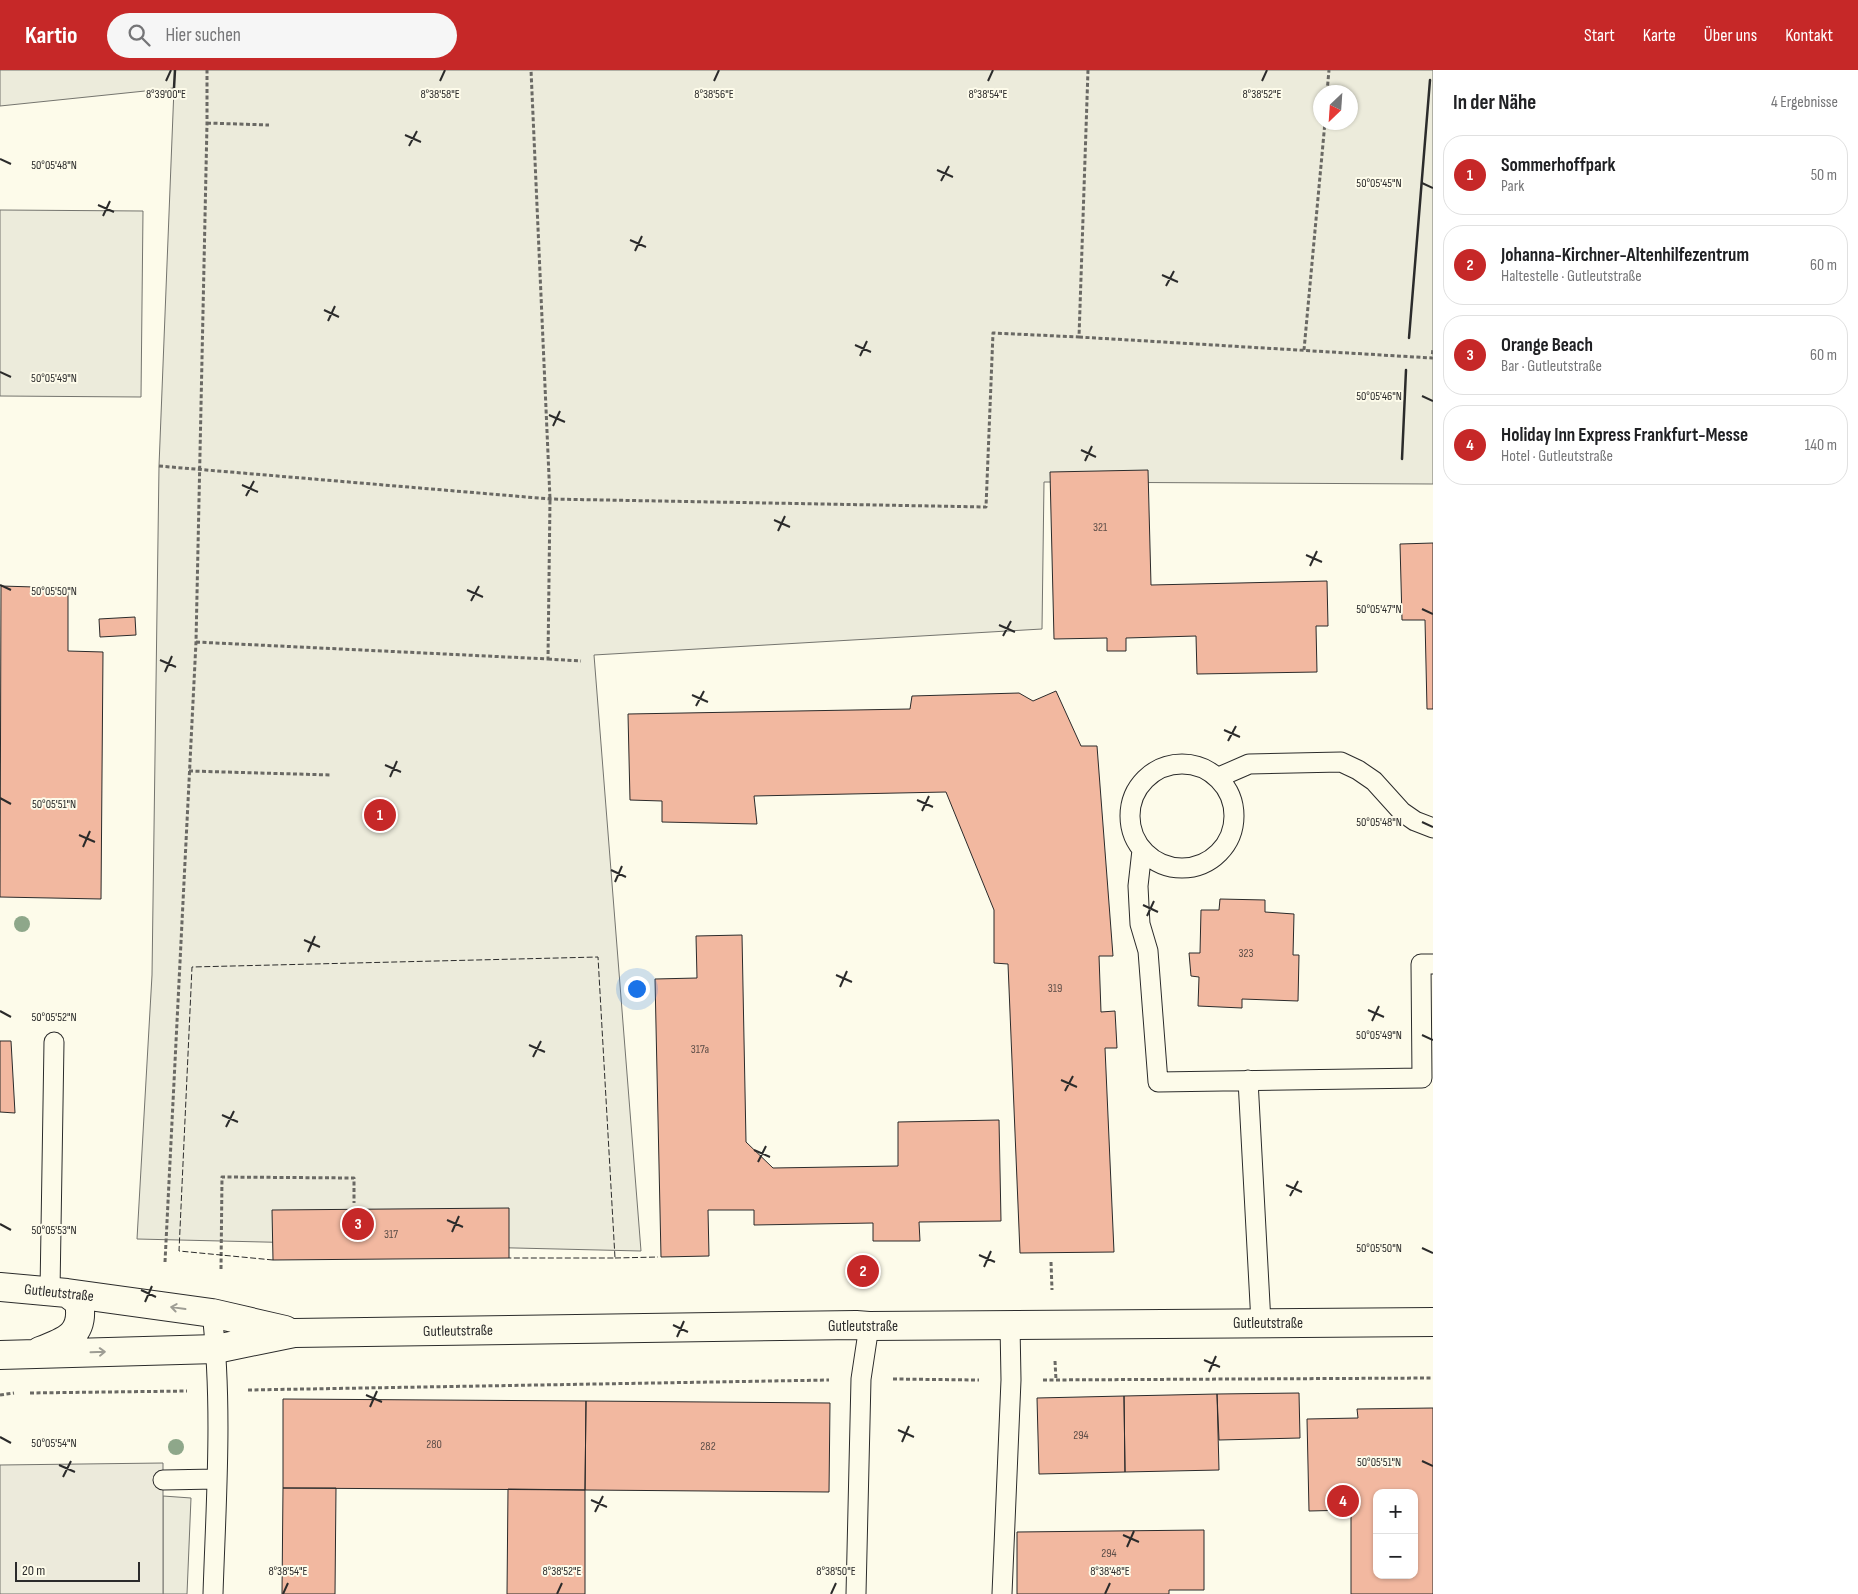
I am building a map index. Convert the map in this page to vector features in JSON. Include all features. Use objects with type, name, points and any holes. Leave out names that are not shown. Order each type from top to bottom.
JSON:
[{"type":"main road","name":"Gutleutstraße","points":[[0,1287],[58,1292],[212,1313],[294,1332]]},
{"type":"main road","points":[[32,1354],[64,1342],[76,1330],[81,1314],[79,1302],[58,1292]]},
{"type":"main road","name":"Gutleutstraße","points":[[0,1355],[216,1348],[294,1332],[856,1325],[1433,1322]]},
{"type":"lane","points":[[1219,777],[1249,764],[1341,762],[1358,770],[1374,781],[1402,812],[1415,821],[1433,828]]},
{"type":"lane","points":[[1188,763],[1204,768],[1219,777],[1229,791],[1234,807],[1234,824],[1229,840],[1219,854],[1205,863],[1188,868],[1171,867],[1155,861],[1142,850],[1133,835],[1130,817],[1132,799],[1140,783],[1153,772],[1170,764],[1188,763]]},
{"type":"lane","points":[[1142,850],[1138,886],[1140,924],[1148,951],[1158,1082],[1422,1078],[1421,964],[1433,964]]},
{"type":"lane","points":[[54,1042],[58,1292]]},
{"type":"lane","points":[[1248,1080],[1261,1323]]},
{"type":"lane","points":[[212,1313],[218,1391],[213,1594]]},
{"type":"lane","points":[[1002,1594],[1011,1380],[1010,1325]]},
{"type":"lane","points":[[856,1594],[861,1379],[869,1326]]},
{"type":"lane","points":[[163,1480],[216,1479]]},
{"type":"path","points":[[164,1262],[196,642],[207,70]]},
{"type":"path","points":[[530,70],[550,499],[548,659]]},
{"type":"path","points":[[1079,336],[1088,70]]},
{"type":"path","points":[[1328,85],[1329,70]]},
{"type":"path","points":[[207,123],[269,125]]},
{"type":"path","points":[[1304,350],[1323,130]]},
{"type":"path","points":[[159,466],[550,499],[986,507],[993,333],[1079,336],[1433,358],[1433,348]]},
{"type":"path","points":[[196,642],[581,661]]},
{"type":"path","points":[[189,771],[331,774]]},
{"type":"path","points":[[221,1269],[222,1177],[354,1178],[354,1202]]},
{"type":"path","points":[[0,1395],[12,1393],[861,1379],[1433,1378]]},
{"type":"shaded area","points":[[0,70],[1433,70],[1433,484],[1044,482],[1042,629],[594,655],[641,1251],[137,1239],[152,975],[159,466],[174,88],[0,106]]},
{"type":"shaded area","points":[[0,210],[143,211],[141,397],[0,396]]},
{"type":"shaded area","points":[[163,1463],[163,1594],[0,1594],[0,1465]]},
{"type":"shaded area","points":[[163,1496],[191,1498],[187,1594],[163,1594]]},
{"type":"building","points":[[1148,470],[1151,585],[1327,581],[1328,626],[1316,626],[1317,672],[1197,674],[1196,636],[1126,638],[1126,651],[1107,651],[1107,638],[1054,639],[1050,472]]},
{"type":"building","points":[[1433,543],[1433,709],[1427,709],[1425,620],[1402,620],[1400,544]]},
{"type":"building","points":[[1,586],[68,588],[68,651],[103,652],[101,899],[0,897]]},
{"type":"building","points":[[135,617],[136,635],[100,637],[99,619]]},
{"type":"building","points":[[1056,691],[1081,746],[1097,746],[1113,956],[1099,956],[1101,1012],[1115,1011],[1117,1048],[1105,1048],[1114,1252],[1020,1253],[1008,964],[994,963],[994,910],[946,792],[754,796],[757,824],[662,822],[662,801],[630,800],[628,714],[910,709],[912,696],[1019,693],[1033,701]]},
{"type":"building","points":[[1220,899],[1265,900],[1265,912],[1294,914],[1293,955],[1299,955],[1298,1001],[1242,999],[1242,1008],[1198,1006],[1199,977],[1191,976],[1189,953],[1200,953],[1201,910],[1219,910]]},
{"type":"building","points":[[742,935],[746,1142],[773,1168],[898,1166],[898,1122],[999,1120],[1001,1221],[919,1222],[920,1241],[873,1241],[873,1223],[754,1225],[754,1210],[708,1210],[709,1256],[661,1257],[655,979],[697,978],[696,936]]},
{"type":"building","points":[[0,1041],[11,1041],[15,1113],[0,1112]]},
{"type":"building","points":[[509,1208],[509,1258],[273,1260],[272,1210]]},
{"type":"building","points":[[1299,1393],[1300,1438],[1219,1440],[1217,1394]]},
{"type":"building","points":[[1217,1394],[1219,1470],[1125,1472],[1124,1396]]},
{"type":"building","points":[[1124,1396],[1125,1472],[1039,1474],[1037,1398]]},
{"type":"building","points":[[283,1399],[586,1401],[585,1490],[283,1488]]},
{"type":"building","points":[[586,1401],[830,1403],[829,1492],[585,1490]]},
{"type":"building","points":[[1433,1408],[1433,1594],[1351,1594],[1351,1510],[1309,1511],[1307,1419],[1358,1418],[1357,1409]]},
{"type":"building","points":[[283,1488],[336,1488],[335,1594],[282,1594]]},
{"type":"building","points":[[508,1489],[585,1490],[585,1594],[507,1594]]},
{"type":"building","points":[[1204,1530],[1204,1590],[1169,1590],[1169,1594],[1017,1594],[1017,1532]]},
{"type":"fence","points":[[273,1260],[179,1251],[192,967],[598,957],[615,1258],[509,1258]]},
{"type":"fence","points":[[615,1258],[658,1257]]},
{"type":"wall","points":[[174,88],[175,70]]},
{"type":"wall","points":[[1409,338],[1430,80]]},
{"type":"wall","points":[[1402,459],[1406,370]]},
{"type":"place","name":"Sommerhoffpark","points":[[380,815]]},
{"type":"place","name":"Orange Beach","points":[[358,1224]]},
{"type":"place","name":"Johanna-Kirchner-Altenhilfezentrum","points":[[863,1271]]},
{"type":"place","name":"Holiday Inn Express Frankfurt-Messe","points":[[1343,1501]]}]
